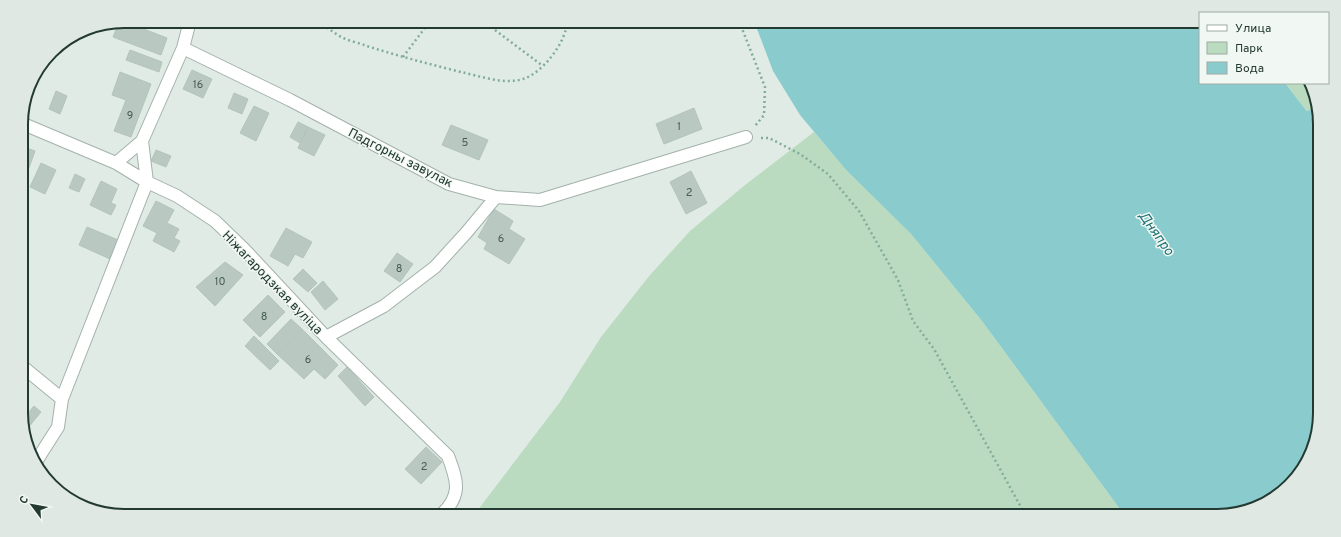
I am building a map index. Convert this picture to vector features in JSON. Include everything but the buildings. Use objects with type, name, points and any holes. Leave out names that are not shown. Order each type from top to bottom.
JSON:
[{"type":"street","points":[[116,163],[142,141],[183,48],[188,28]]},
{"type":"street","name":"Падгорны завулак","points":[[183,48],[290,100],[449,184],[496,197],[540,200],[746,137]]},
{"type":"street","name":"Ніжагародзкая вуліца","points":[[28,126],[116,163],[147,182],[177,196],[215,221],[244,249],[326,337],[448,456],[456,477],[456,493],[446,509]]},
{"type":"street","points":[[39,456],[58,427],[62,398],[147,182],[142,141]]},
{"type":"street","points":[[326,337],[384,306],[435,268],[466,234],[496,197]]},
{"type":"street","points":[[28,371],[62,398]]},
{"type":"path","points":[[329,28],[342,37],[425,64],[501,80],[524,79],[533,74],[543,66],[561,42],[567,28]]},
{"type":"path","points":[[403,57],[425,28]]},
{"type":"path","points":[[492,28],[543,66]]},
{"type":"path","points":[[742,28],[765,87],[764,115],[746,137]]},
{"type":"path","points":[[746,137],[769,138],[800,154],[828,174],[859,211],[898,280],[913,321],[934,349],[1022,509]]},
{"type":"green space","points":[[1286,84],[1304,84],[1310,99],[1313,119]]},
{"type":"green space","points":[[814,132],[846,170],[911,234],[982,321],[1120,509],[479,509],[560,402],[601,337],[650,275],[690,231],[745,185]]},
{"type":"water","name":"Дняпро","points":[[757,28],[1199,28],[1199,84],[1286,84],[1313,119],[1313,124],[1313,413],[1310,438],[1297,466],[1285,481],[1275,489],[1254,502],[1242,506],[1223,509],[1120,509],[982,321],[911,234],[846,170],[800,115],[773,71]]},
{"type":"waterway","points":[[1302,116],[1312,112]]}]
